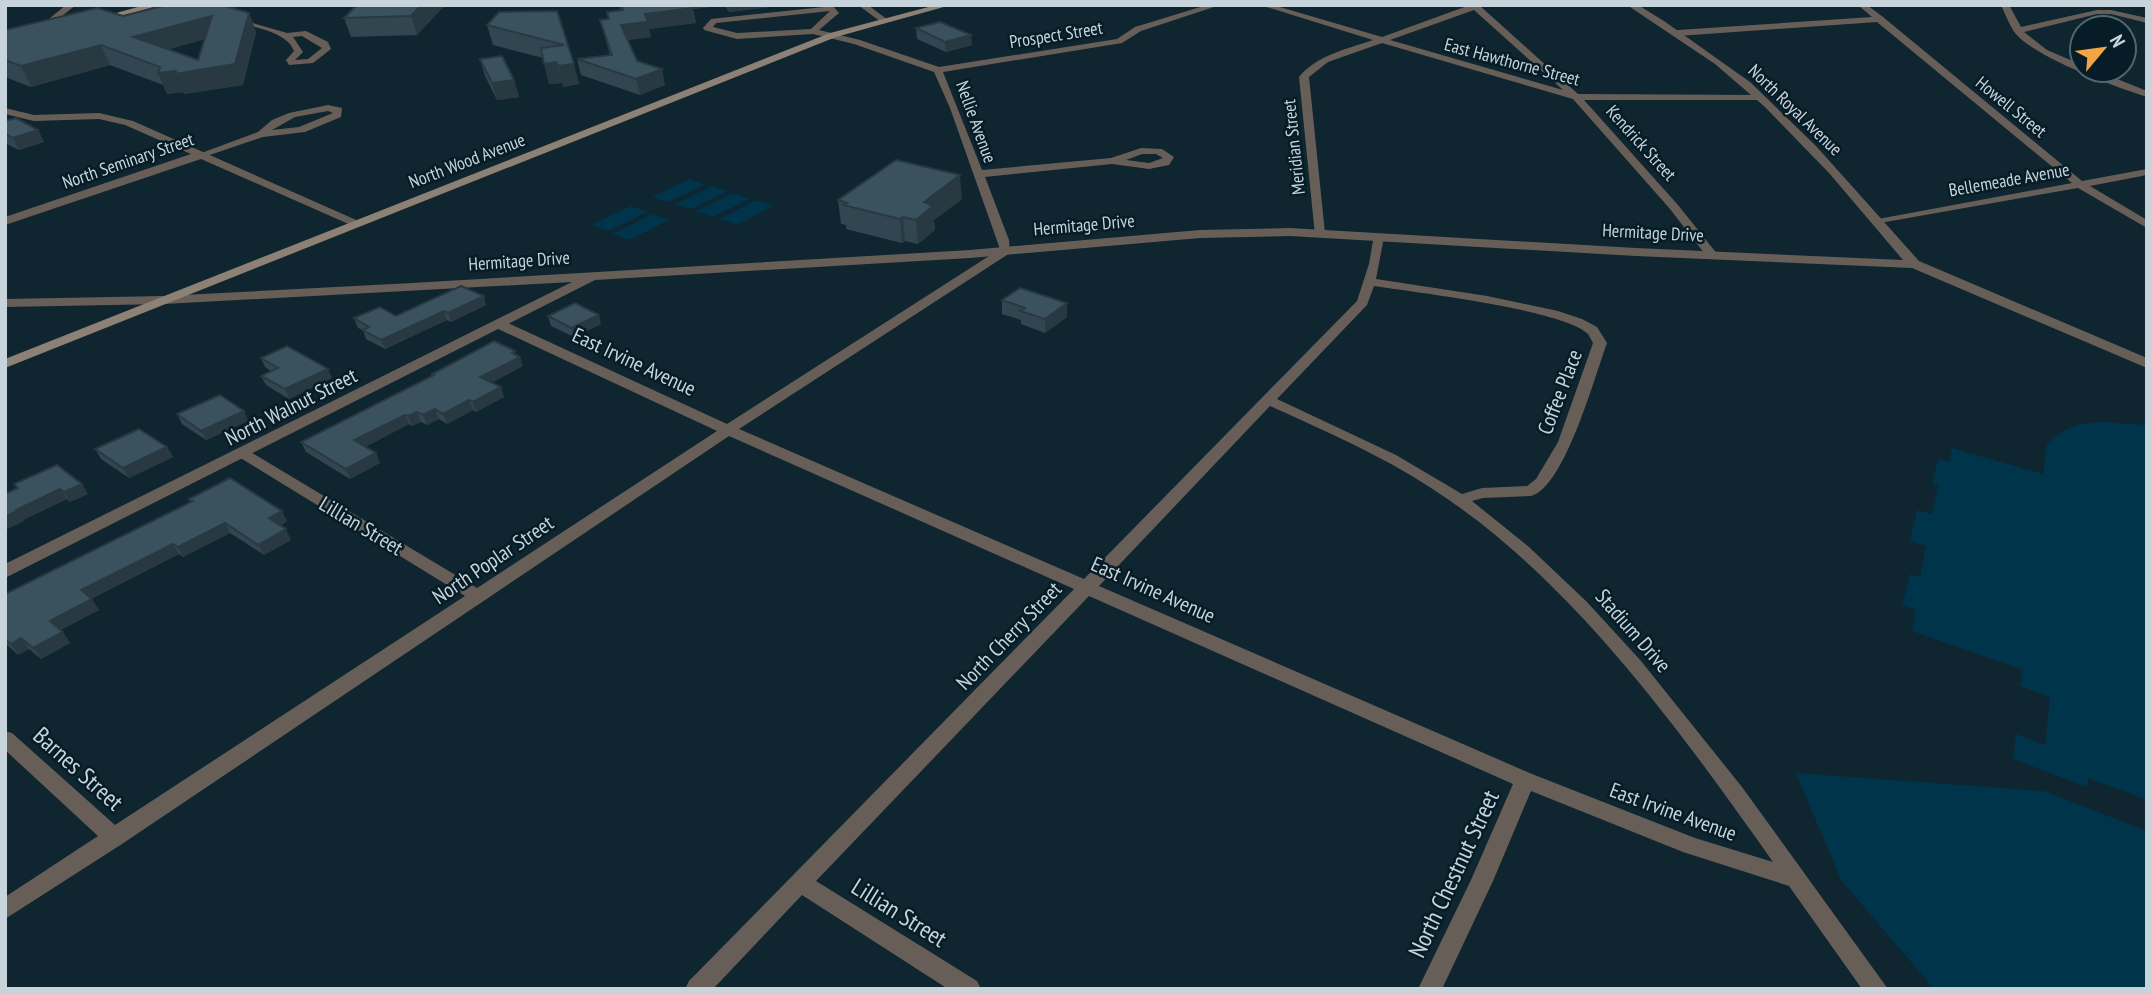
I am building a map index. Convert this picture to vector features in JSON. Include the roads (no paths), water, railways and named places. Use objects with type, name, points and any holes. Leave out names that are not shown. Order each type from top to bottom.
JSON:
[{"type":"main road","points":[[91,22],[157,5]]},
{"type":"main road","name":"North Wood Avenue","points":[[5,364],[834,35],[947,5]]},
{"type":"main road","points":[[53,31],[78,25]]},
{"type":"street","points":[[65,28],[56,24],[54,18],[72,5]]},
{"type":"street","points":[[862,5],[884,20]]},
{"type":"street","name":"Prospect Street","points":[[938,70],[1119,41],[1138,29],[1216,5]]},
{"type":"street","name":"East Hawthorne Street","points":[[1264,5],[1576,97],[1759,97]]},
{"type":"street","name":"North Royal Avenue","points":[[1631,5],[1678,33],[1759,97],[1828,164],[1914,264]]},
{"type":"street","name":"Howell Street","points":[[1862,5],[2081,185],[2147,225]]},
{"type":"street","points":[[2005,5],[2017,31],[2041,51],[2068,62]]},
{"type":"street","name":"Meridian Street","points":[[1319,233],[1304,77],[1325,60],[1474,6]]},
{"type":"street","name":"Kendrick Street","points":[[1474,6],[1576,97],[1674,207],[1713,256]]},
{"type":"street","name":"Nellie Avenue","points":[[813,30],[836,10],[815,9],[714,21],[706,28],[737,36],[813,30],[915,60],[938,70],[952,95],[978,174],[995,211],[1006,250]]},
{"type":"street","points":[[2017,31],[2096,12],[2110,12],[2147,21]]},
{"type":"street","points":[[225,15],[287,36],[296,44],[299,52],[290,60],[292,62],[310,61],[327,49],[325,44],[303,33],[287,36]]},
{"type":"street","points":[[1678,33],[1880,19]]},
{"type":"street","points":[[2126,84],[2143,90]]},
{"type":"street","points":[[5,98],[31,108]]},
{"type":"street","points":[[7,115],[31,108],[109,111],[125,117],[129,123]]},
{"type":"street","points":[[328,108],[339,110],[338,116],[301,130],[262,134],[271,124],[300,113],[328,108]]},
{"type":"street","points":[[7,115],[56,118]]},
{"type":"street","points":[[5,124],[99,116],[129,123],[357,223]]},
{"type":"street","name":"North Seminary Street","points":[[5,221],[262,134]]},
{"type":"street","points":[[978,174],[1112,160]]},
{"type":"street","name":"Bellemeade Avenue","points":[[1878,222],[2147,172]]},
{"type":"street","name":"Hermitage Drive","points":[[5,303],[164,300],[1006,250],[1200,234],[1319,233],[1713,256],[1914,264],[2147,364]]},
{"type":"street","name":"North Cherry Street","points":[[697,989],[1363,302],[1370,282],[1378,237]]},
{"type":"street","name":"North Poplar Street","points":[[5,909],[728,430],[1006,250]]},
{"type":"street","name":"North Walnut Street","points":[[5,572],[594,276]]},
{"type":"street","name":"Coffee Place","points":[[1370,282],[1562,316],[1592,330],[1600,343],[1565,442],[1542,482],[1531,491],[1482,493],[1459,500]]},
{"type":"street","name":"East Irvine Avenue","points":[[501,325],[728,430],[1525,780],[1691,846],[1795,878]]},
{"type":"street","name":"Stadium Drive","points":[[1268,400],[1381,454],[1459,500],[1542,566],[1596,620],[1692,735],[1876,989]]},
{"type":"street","name":"Lillian Street","points":[[244,454],[479,597]]},
{"type":"street","name":"Barnes Street","points":[[5,738],[115,838]]},
{"type":"street","name":"North Chestnut Street","points":[[1430,989],[1482,881],[1525,780]]},
{"type":"street","name":"Lillian Street","points":[[800,882],[969,989]]}]
